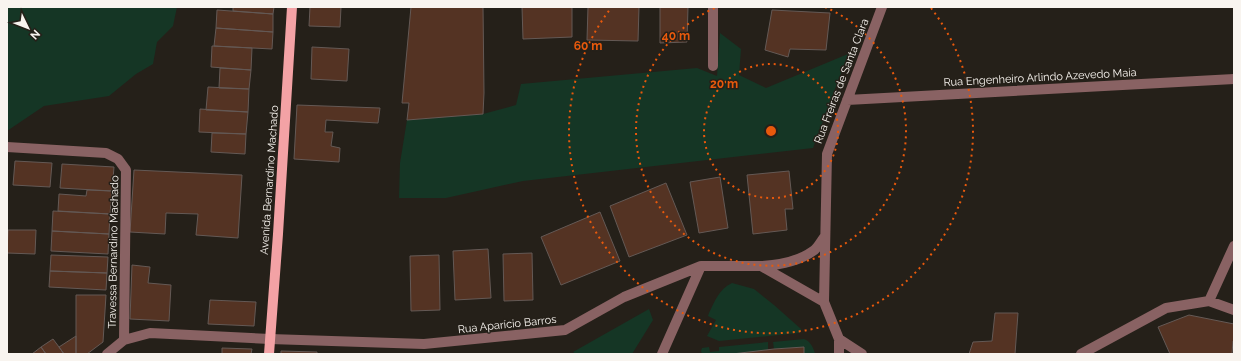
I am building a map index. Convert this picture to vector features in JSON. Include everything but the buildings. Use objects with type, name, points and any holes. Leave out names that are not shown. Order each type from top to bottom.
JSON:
[{"type":"main road","name":"Avenida Bernardino Machado","points":[[269,354],[292,7]]},
{"type":"street","points":[[713,7],[713,66]]},
{"type":"street","name":"Rua Freiras de Santa Clara","points":[[824,302],[827,154],[882,7]]},
{"type":"street","name":"Rua Engenheiro Arlindo Azevedo Maia","points":[[847,100],[1234,79]]},
{"type":"street","name":"Travessa Bernardino Machado","points":[[7,147],[106,153],[118,159],[126,170],[124,340]]},
{"type":"street","points":[[761,266],[783,264],[814,251],[825,236]]},
{"type":"street","points":[[1209,301],[1234,246]]},
{"type":"street","name":"Rua Aparício Barros","points":[[270,339],[424,344],[564,330],[624,297],[702,266],[761,266],[824,302]]},
{"type":"street","points":[[662,354],[702,266]]},
{"type":"street","points":[[1081,354],[1166,308],[1209,301],[1234,310]]},
{"type":"street","points":[[824,302],[840,339],[839,354]]},
{"type":"street","name":"Travessa Bernardino Machado","points":[[107,354],[124,340],[150,333],[270,339]]},
{"type":"street","points":[[840,339],[862,354]]},
{"type":"green space","points":[[7,7],[177,7],[173,26],[157,42],[153,64],[136,74],[109,96],[44,106],[7,131]]},
{"type":"green space","points":[[720,33],[741,49],[739,75],[766,88],[848,54],[813,148],[523,181],[446,198],[399,198],[400,163],[407,120],[483,114],[516,105],[521,84],[697,68],[717,76]]},
{"type":"green space","points":[[732,283],[754,289],[801,329],[801,331],[799,333],[719,341],[707,336],[716,320],[708,316],[715,300],[724,289]]},
{"type":"green space","points":[[649,309],[653,320],[632,354],[576,354],[573,352]]},
{"type":"green space","points":[[804,339],[808,341],[814,349],[815,354],[804,354],[803,347],[774,349],[773,342]]},
{"type":"green space","points":[[768,342],[768,350],[732,354],[702,354],[701,351],[702,348],[709,347],[710,352],[719,351],[719,347]]}]
